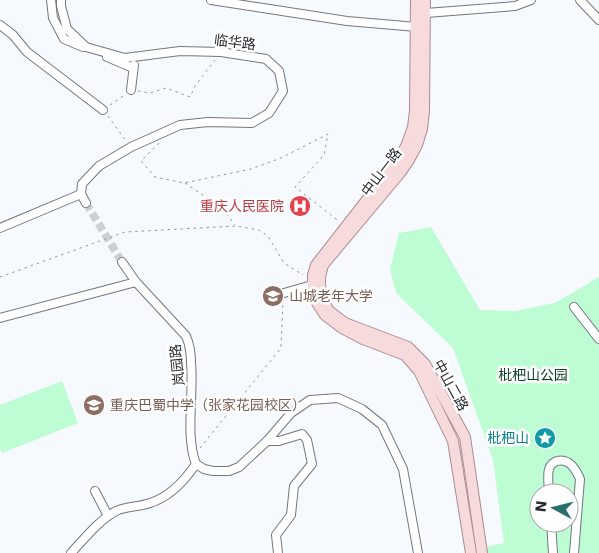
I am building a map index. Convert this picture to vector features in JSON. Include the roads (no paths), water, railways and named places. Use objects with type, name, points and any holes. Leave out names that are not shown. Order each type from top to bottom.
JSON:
[{"type":"main road","name":"中山一路","points":[[315,283],[316,266],[392,169],[407,144],[413,127],[415,111],[416,0]]},
{"type":"main road","name":"中山一路","points":[[315,283],[320,277],[323,266],[400,173],[417,145],[422,129],[424,111],[425,0]]},
{"type":"main road","name":"中山二路","points":[[315,283],[314,297],[320,310],[335,324],[405,355],[419,371],[453,441],[472,553]]},
{"type":"main road","name":"中山二路","points":[[315,283],[329,310],[345,323],[408,348],[425,364],[464,437],[482,553]]},
{"type":"street","points":[[51,0],[53,18],[64,39],[133,68]]},
{"type":"street","name":"临华路","points":[[61,0],[67,29],[86,47],[125,58],[180,51],[221,52],[266,59],[279,71],[283,91],[270,113],[252,124],[208,122],[180,125],[130,147],[99,166],[82,184],[81,194]]},
{"type":"street","points":[[211,0],[347,21],[417,27]]},
{"type":"street","points":[[426,13],[515,6],[532,0]]},
{"type":"street","points":[[580,0],[599,20]]},
{"type":"street","points":[[0,25],[13,35],[27,52],[103,110]]},
{"type":"street","points":[[132,90],[134,56]]},
{"type":"street","points":[[0,228],[81,194],[86,202]]},
{"type":"street","name":"岚园路","points":[[122,262],[136,282],[186,336],[189,342],[192,374],[190,443],[196,464]]},
{"type":"street","points":[[0,318],[136,282]]},
{"type":"street","points":[[284,293],[315,283]]},
{"type":"street","points":[[574,307],[599,339]]},
{"type":"street","points":[[71,553],[101,520],[118,510],[150,503],[171,492],[184,481],[196,464],[213,472],[229,471],[239,466],[267,441],[291,413],[310,400],[338,398],[362,409],[382,425],[403,469],[418,553]]},
{"type":"street","points":[[267,441],[279,442],[302,434],[306,440],[312,464],[294,486],[291,515],[276,535],[278,553]]},
{"type":"street","points":[[549,483],[549,468],[554,462],[561,460],[569,463],[577,472],[580,479],[579,491]]},
{"type":"street","points":[[94,491],[108,516]]},
{"type":"street","points":[[552,533],[553,553]]},
{"type":"street","points":[[574,553],[576,533]]},
{"type":"tunnel","points":[[86,203],[122,262]]},
{"type":"place","name":"重庆人民医院","points":[[300,206]]},
{"type":"place","name":"山城老年大学","points":[[273,296]]},
{"type":"place","name":"重庆巴蜀中学（张家花园校区）","points":[[94,405]]},
{"type":"place","name":"枇杷山","points":[[545,438]]},
{"type":"park label","name":"枇杷山公园","points":[[533,375]]}]
